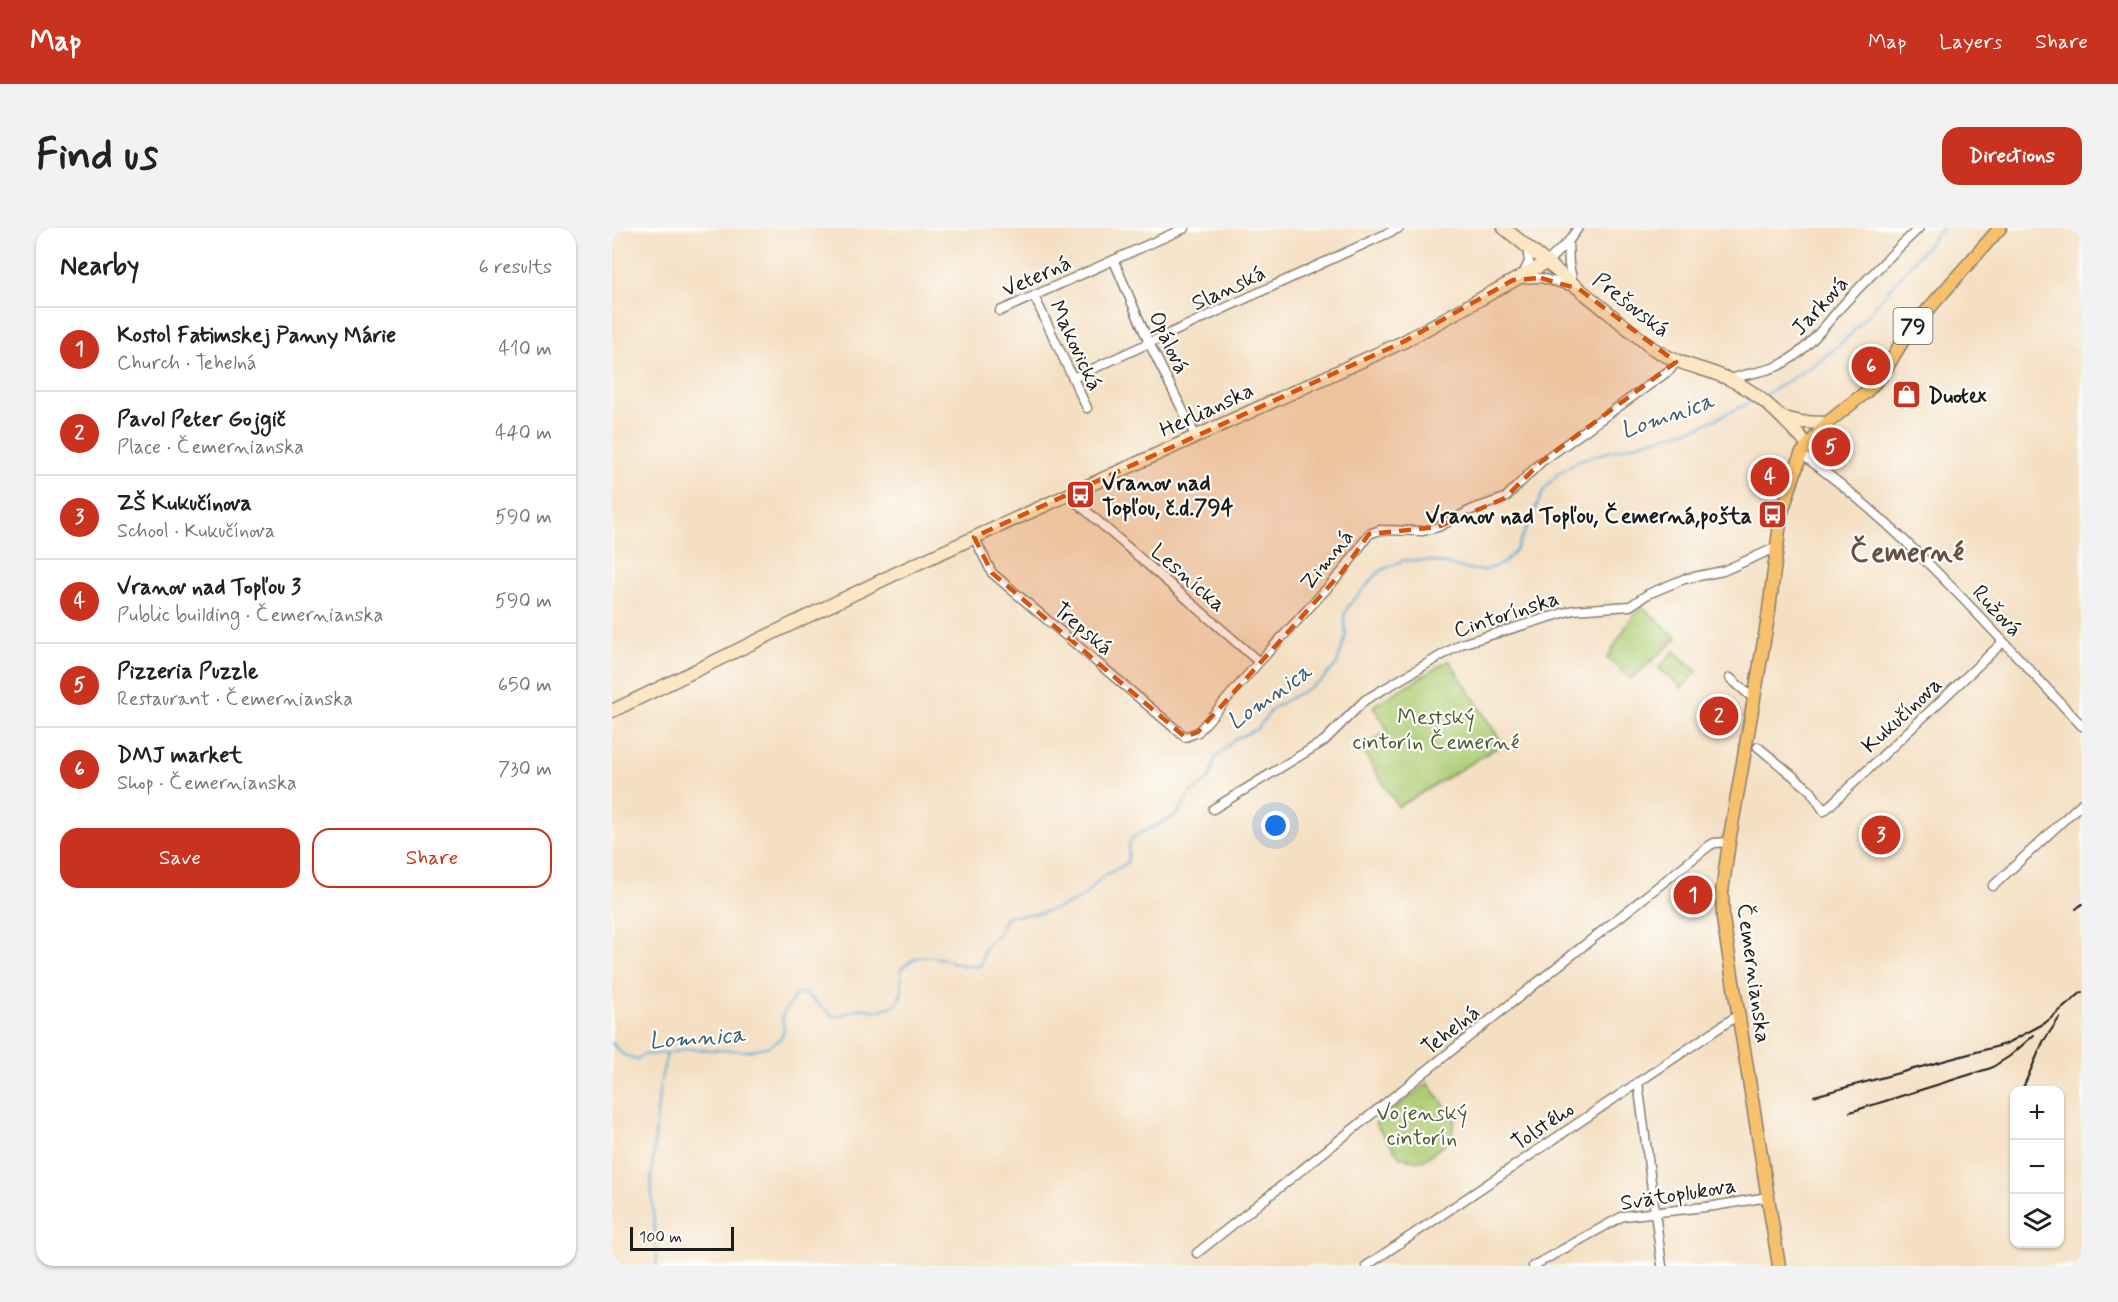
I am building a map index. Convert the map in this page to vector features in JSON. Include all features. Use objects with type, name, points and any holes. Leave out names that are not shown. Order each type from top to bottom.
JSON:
[{"type":"main road","name":"Prešovská","points":[[1504,228],[1652,348],[1676,362],[1729,380],[1768,405],[1783,418],[1804,449]]},
{"type":"main road","name":"Čemernianska","points":[[1776,1264],[1768,1197],[1722,908],[1729,842],[1768,618],[1780,515],[1804,449],[1827,423],[1866,392],[1882,375],[1905,337],[1924,313],[2000,228]]},
{"type":"main road","name":"Herlianska","points":[[612,711],[901,571],[1402,342],[1547,262]]},
{"type":"main road","points":[[1783,418],[1801,422],[1827,423]]},
{"type":"street","name":"Veterná","points":[[1000,311],[1185,228]]},
{"type":"street","name":"Slanská","points":[[1073,378],[1399,228]]},
{"type":"street","name":"Herlianska","points":[[1547,262],[1568,242],[1578,228]]},
{"type":"street","name":"Jarková","points":[[1729,380],[1741,374],[1777,366],[1797,354],[1815,338],[1849,299],[1919,228]]},
{"type":"street","points":[[1568,242],[1569,265],[1576,287]]},
{"type":"street","points":[[1518,277],[1529,262],[1527,246]]},
{"type":"street","name":"Opálová","points":[[1114,261],[1149,343],[1196,437]]},
{"type":"street","points":[[1518,277],[1541,278],[1576,287]]},
{"type":"street","name":"Makovická","points":[[1034,296],[1087,408]]},
{"type":"street","name":"Zimná","points":[[1185,737],[1198,732],[1342,572],[1369,534],[1380,531],[1423,531],[1438,527],[1473,509],[1505,498],[1540,462],[1670,370],[1676,362]]},
{"type":"street","name":"Ružová","points":[[1804,449],[1912,546],[2082,726]]},
{"type":"street","name":"Lesnícka","points":[[1068,495],[1259,662]]},
{"type":"street","name":"Trepská","points":[[974,537],[992,573],[1185,737]]},
{"type":"street","name":"Cintorínska","points":[[1214,809],[1324,741],[1365,700],[1461,644],[1573,610],[1630,606],[1648,594],[1684,579],[1723,571],[1775,548]]},
{"type":"street","name":"Kukučínova","points":[[1758,747],[1810,790],[1824,811],[2003,642]]},
{"type":"street","points":[[1730,678],[1754,699]]},
{"type":"street","points":[[1993,886],[2082,803]]},
{"type":"street","name":"Tehelná","points":[[1197,1253],[1709,846],[1714,843],[1729,842]]},
{"type":"street","name":"Tolstého","points":[[1366,1266],[1738,1015]]},
{"type":"street","points":[[1638,1082],[1662,1266]]},
{"type":"street","name":"Svätoplukova","points":[[1533,1266],[1623,1216],[1714,1206],[1768,1197]]},
{"type":"highlighted area","points":[[1541,278],[1579,289],[1676,362],[1541,462],[1505,498],[1438,527],[1369,534],[1342,572],[1198,732],[1185,737],[992,573],[974,537],[1403,342],[1513,280]]},
{"type":"green space","points":[[1642,606],[1677,638],[1631,679],[1607,658],[1627,624]]},
{"type":"green space","points":[[1674,651],[1697,671],[1682,688],[1659,668]]},
{"type":"green space","name":"Mestský cintorín Čemerné","points":[[1449,660],[1503,744],[1398,807],[1361,748],[1388,731],[1373,706]]},
{"type":"green space","name":"Vojenský cintorín","points":[[1428,1083],[1455,1119],[1451,1139],[1423,1161],[1401,1158],[1375,1124]]},
{"type":"waterway","name":"Lomnica","points":[[1763,396],[1819,361],[1850,335],[1942,228]]},
{"type":"waterway","name":"Lomnica","points":[[612,1043],[622,1054],[636,1060],[643,1055],[687,1049],[748,1051],[769,1046],[780,1039],[784,1030],[782,1016],[794,997],[801,992],[836,1017],[862,1008],[877,1011],[896,1005],[902,992],[901,969],[911,960],[931,956],[960,964],[981,966],[983,952],[988,943],[998,935],[1007,916],[1047,911],[1084,896],[1101,878],[1128,862],[1129,844],[1133,837],[1177,815],[1190,793],[1209,779],[1216,757],[1235,739],[1257,729],[1273,708],[1321,681],[1337,664],[1346,636],[1344,616],[1349,605],[1380,571],[1404,560],[1432,561],[1483,571],[1504,563],[1517,548],[1545,488],[1560,472],[1579,460],[1699,427],[1755,400]]},
{"type":"waterway","points":[[657,1266],[651,1181],[660,1083],[667,1054]]},
{"type":"railway","points":[[2076,909],[2082,904]]},
{"type":"railway","points":[[1814,1096],[2006,1044],[2045,1023],[2082,992]]},
{"type":"railway","points":[[2024,1086],[2043,1042],[2060,1017]]},
{"type":"railway","points":[[1850,1112],[1991,1068],[2010,1056],[2034,1035]]},
{"type":"place","name":"DMJ market","points":[[1871,366]]},
{"type":"place","name":"Duotex","points":[[1907,395]]},
{"type":"place","name":"Pizzeria Puzzle","points":[[1831,447]]},
{"type":"place","name":"Vranov nad Topľou 3","points":[[1770,477]]},
{"type":"place","name":"Vranov nad Topľou, č.d.794","points":[[1081,495]]},
{"type":"place","name":"Vranov nad Topľou, Čemerná,pošta","points":[[1773,515]]},
{"type":"place","name":"Pavol Peter Gojgič","points":[[1719,716]]},
{"type":"place","name":"ZŠ Kukučínova","points":[[1881,835]]},
{"type":"place","name":"Kostol Fatimskej Panny Márie","points":[[1693,895]]},
{"type":"district","name":"Čemerné","points":[[1907,551]]}]
